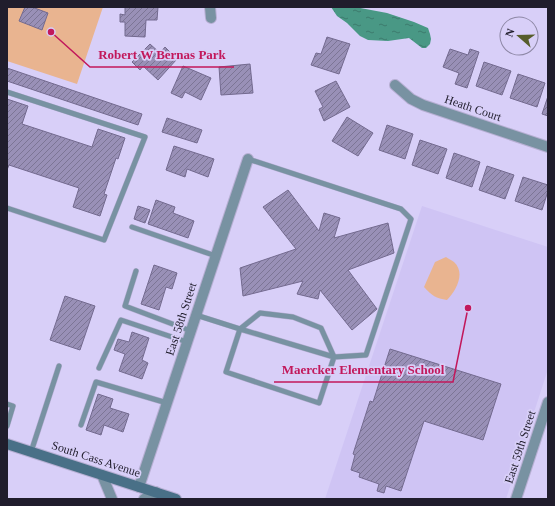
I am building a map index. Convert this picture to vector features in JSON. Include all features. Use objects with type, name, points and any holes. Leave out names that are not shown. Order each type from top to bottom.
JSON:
[{"type":"main road","name":"South Cass Avenue","points":[[7,444],[176,499]]},
{"type":"street","points":[[210,7],[211,18]]},
{"type":"street","name":"Heath Court","points":[[395,84],[411,99],[423,105],[548,147]]},
{"type":"street","name":"East 58th Street","points":[[139,487],[248,159]]},
{"type":"street","name":"East 59th Street","points":[[516,499],[548,402]]},
{"type":"street","points":[[102,475],[112,499]]},
{"type":"street","points":[[144,499],[156,492]]},
{"type":"lane","points":[[7,92],[145,137],[104,240],[7,208]]},
{"type":"lane","points":[[196,316],[334,357],[366,355],[411,219],[401,209],[248,159]]},
{"type":"lane","points":[[132,227],[216,256]]},
{"type":"lane","points":[[136,271],[125,306],[191,331]]},
{"type":"lane","points":[[260,313],[293,317],[321,328],[334,357],[319,403],[226,372],[240,329],[260,313]]},
{"type":"lane","points":[[99,368],[121,320],[187,342]]},
{"type":"lane","points":[[31,452],[59,366]]},
{"type":"lane","points":[[81,425],[96,382],[167,403]]},
{"type":"lane","points":[[7,404],[13,406],[7,426]]},
{"type":"shaded area","points":[[7,7],[103,7],[77,84],[7,61]]},
{"type":"shaded area","points":[[422,206],[548,247],[548,369],[506,499],[325,499]]},
{"type":"shaded area","points":[[446,257],[458,266],[459,271],[458,282],[454,292],[447,300],[434,296],[424,287],[435,262]]},
{"type":"water","points":[[331,7],[355,7],[387,13],[414,22],[428,28],[431,39],[430,44],[426,48],[422,48],[409,38],[388,41],[368,40],[360,36],[347,23],[337,16]]},
{"type":"building","points":[[25,7],[32,7],[48,13],[42,30],[19,21]]},
{"type":"building","points":[[125,7],[158,7],[157,20],[146,20],[145,37],[125,36],[125,22],[120,22],[120,14],[125,15]]},
{"type":"building","points":[[327,37],[350,44],[339,74],[311,65],[316,53],[321,54]]},
{"type":"building","points":[[150,44],[160,53],[165,47],[177,59],[158,80],[143,66],[140,70],[132,62]]},
{"type":"building","points":[[450,49],[468,55],[470,49],[479,52],[467,88],[455,84],[459,73],[443,67]]},
{"type":"building","points":[[484,62],[511,71],[502,95],[476,86]]},
{"type":"building","points":[[250,64],[253,93],[221,95],[219,67]]},
{"type":"building","points":[[183,66],[211,78],[201,100],[185,92],[182,98],[171,93]]},
{"type":"building","points":[[7,68],[142,114],[138,125],[7,81]]},
{"type":"building","points":[[518,74],[545,83],[537,107],[510,98]]},
{"type":"building","points":[[336,81],[350,107],[324,121],[319,109],[323,107],[315,91]]},
{"type":"building","points":[[548,96],[548,116],[542,114]]},
{"type":"building","points":[[7,99],[28,106],[22,124],[92,147],[98,129],[125,138],[118,159],[116,158],[104,194],[107,195],[100,216],[73,207],[79,188],[9,165],[7,170]]},
{"type":"building","points":[[347,117],[373,133],[358,156],[332,141]]},
{"type":"building","points":[[167,118],[202,130],[197,143],[162,132]]},
{"type":"building","points":[[387,125],[413,134],[405,159],[379,150]]},
{"type":"building","points":[[420,140],[447,149],[438,174],[412,165]]},
{"type":"building","points":[[174,146],[214,159],[208,177],[187,169],[185,177],[166,170]]},
{"type":"building","points":[[454,153],[480,162],[472,187],[446,178]]},
{"type":"building","points":[[487,166],[514,175],[505,199],[479,190]]},
{"type":"building","points":[[523,177],[548,185],[548,191],[542,210],[515,201]]},
{"type":"building","points":[[288,190],[319,231],[324,213],[340,218],[334,238],[388,223],[394,253],[348,270],[377,309],[352,330],[320,290],[318,299],[297,294],[303,281],[243,296],[240,268],[296,249],[263,207]]},
{"type":"building","points":[[156,200],[175,207],[173,213],[194,221],[188,238],[148,224]]},
{"type":"building","points":[[138,206],[150,210],[145,223],[134,219]]},
{"type":"building","points":[[154,265],[177,273],[172,289],[166,287],[159,310],[141,304]]},
{"type":"building","points":[[65,296],[95,306],[80,350],[50,340]]},
{"type":"building","points":[[132,332],[149,338],[142,360],[148,363],[142,379],[119,371],[125,354],[114,350],[118,339],[129,342]]},
{"type":"building","points":[[390,349],[501,384],[483,440],[424,421],[401,491],[386,486],[384,493],[377,491],[379,484],[359,477],[360,473],[351,470],[355,455],[353,454],[370,401],[373,402]]},
{"type":"building","points":[[98,394],[113,399],[110,408],[129,414],[123,432],[104,425],[101,435],[86,430]]},
{"type":"place","name":"Robert W Bernas Park","points":[[51,32]]},
{"type":"place","name":"Maercker Elementary School","points":[[468,308]]}]
